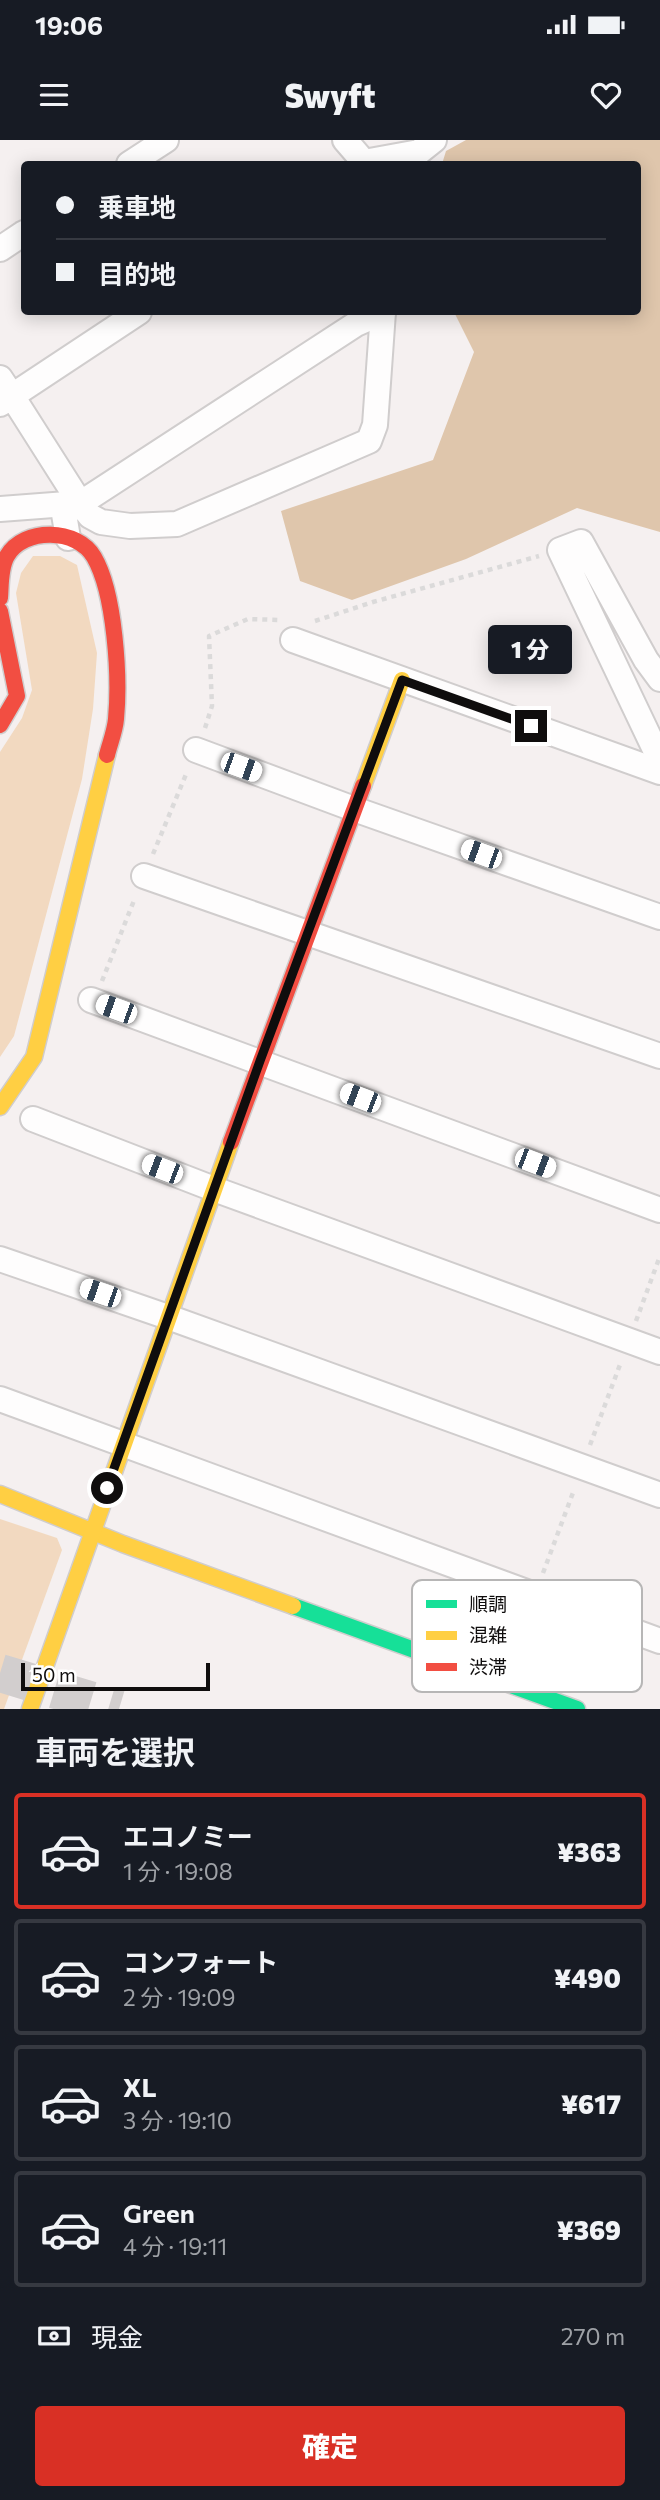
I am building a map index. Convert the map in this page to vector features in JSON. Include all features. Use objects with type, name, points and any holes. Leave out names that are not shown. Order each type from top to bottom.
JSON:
[{"type":"street","points":[[134,161],[166,140]]},
{"type":"street","points":[[345,140],[361,161]]},
{"type":"street","points":[[369,161],[392,154],[419,152],[434,140]]},
{"type":"street","points":[[0,249],[21,235]]},
{"type":"street","points":[[134,315],[4,393],[90,516],[101,522],[130,526],[177,524],[369,440],[375,425],[383,315]]},
{"type":"street","points":[[68,538],[64,514],[356,324],[376,315]]},
{"type":"street","points":[[0,509],[80,503]]},
{"type":"street","points":[[0,598],[2,574],[8,555],[23,541],[43,535],[83,543],[93,555],[108,592],[116,665],[116,720],[34,1057],[0,1107]]},
{"type":"street","points":[[660,679],[646,660],[581,542],[560,550],[660,760]]},
{"type":"street","points":[[0,611],[17,696],[0,725]]},
{"type":"street","points":[[295,627],[402,680],[660,772]]},
{"type":"street","points":[[30,1709],[260,1061],[402,680]]},
{"type":"street","points":[[196,750],[660,917]]},
{"type":"street","points":[[144,876],[660,1056]]},
{"type":"street","points":[[91,1000],[660,1210]]},
{"type":"street","points":[[33,1119],[214,1189],[660,1352]]},
{"type":"street","points":[[0,1259],[169,1317],[660,1495]]},
{"type":"street","points":[[0,1399],[493,1580]]},
{"type":"street","points":[[0,1494],[92,1531],[412,1648]]},
{"type":"street","points":[[642,1634],[660,1641]]},
{"type":"street","points":[[531,1692],[577,1709]]},
{"type":"path","points":[[91,1000],[101,985],[212,706],[209,636],[248,619],[295,627],[373,602],[560,550]]},
{"type":"shaded area","points":[[466,140],[660,140],[660,532],[577,508],[466,559],[352,600],[300,581],[281,511],[433,460],[474,352],[456,315],[641,315],[641,161],[443,161],[446,151]]},
{"type":"shaded area","points":[[33,556],[60,556],[77,565],[97,653],[93,709],[82,779],[14,1036],[0,1057],[0,752],[22,718],[32,690],[16,593],[21,573]]},
{"type":"shaded area","points":[[0,1519],[57,1538],[62,1550],[4,1709],[0,1709]]},
{"type":"tunnel","points":[[0,1673],[119,1709]]},
{"type":"traffic: fast","points":[[293,1606],[412,1649]]},
{"type":"traffic: fast","points":[[530,1692],[577,1709]]},
{"type":"traffic: slow","points":[[363,786],[402,680]]},
{"type":"traffic: slow","points":[[0,1107],[34,1057],[107,755]]},
{"type":"traffic: slow","points":[[30,1709],[231,1142]]},
{"type":"traffic: slow","points":[[0,1494],[123,1544],[293,1606]]},
{"type":"traffic: jam","points":[[0,598],[1,577],[7,556],[25,540],[38,536],[63,536],[86,547],[94,557],[107,592],[116,659],[116,719],[107,755]]},
{"type":"traffic: jam","points":[[0,611],[17,696],[0,725]]},
{"type":"traffic: jam","points":[[231,1142],[363,786]]},
{"type":"route","points":[[107,1488],[260,1061],[402,680],[531,726]]}]
